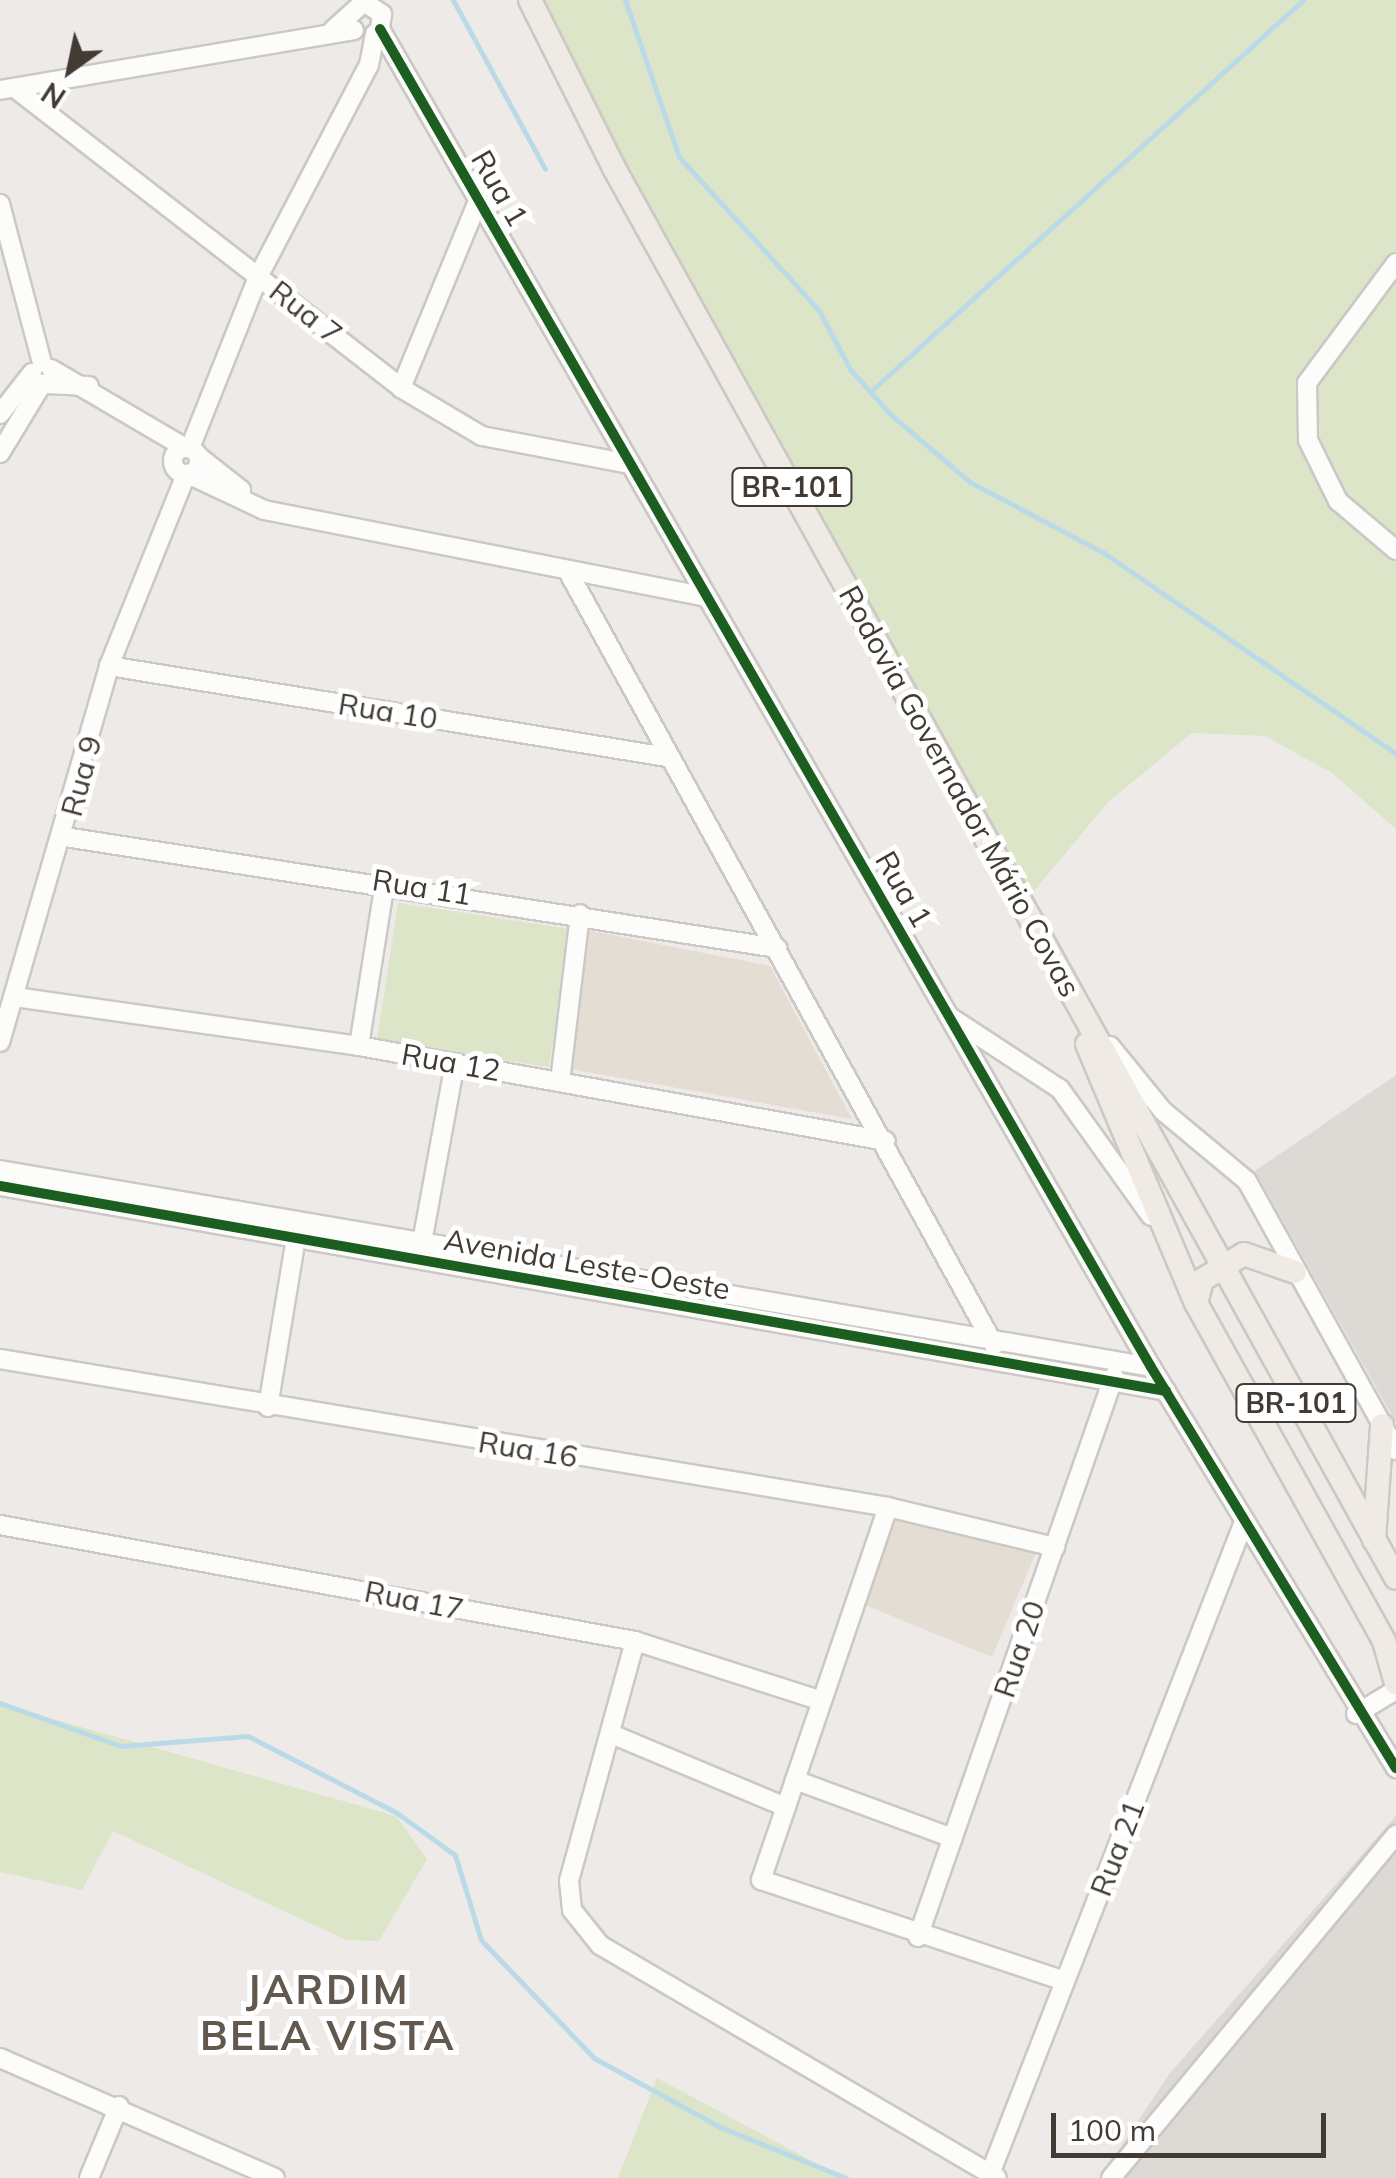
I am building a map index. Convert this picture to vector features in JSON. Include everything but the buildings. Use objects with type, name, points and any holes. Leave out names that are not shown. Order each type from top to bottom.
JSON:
[{"type":"main road","name":"Rodovia Governador Mário Covas","points":[[530,0],[1218,1266],[1396,1578]]},
{"type":"main road","points":[[1060,970],[1196,1302],[1384,1640],[1396,1686]]},
{"type":"main road","points":[[1196,1302],[1218,1266],[1244,1254],[1295,1272]]},
{"type":"main road","points":[[1374,1540],[1382,1425]]},
{"type":"street","points":[[8,89],[316,42],[364,30],[363,1]]},
{"type":"street","name":"Rua 1","points":[[363,1],[382,14],[364,30],[478,201],[1151,1367],[1356,1714],[1396,1768]]},
{"type":"street","name":"Rua 9","points":[[0,1042],[65,838],[109,666],[260,275],[353,91],[364,30]]},
{"type":"street","name":"Rua 7","points":[[8,89],[260,275],[402,388],[482,436],[630,464]]},
{"type":"street","points":[[402,388],[478,201]]},
{"type":"street","points":[[0,204],[42,374],[0,453]]},
{"type":"street","points":[[1394,271],[1306,384],[1307,421],[1338,501],[1396,550]]},
{"type":"street","points":[[42,374],[90,386],[154,430],[185,461],[264,510],[570,575],[707,597]]},
{"type":"street","points":[[0,414],[42,374]]},
{"type":"street","points":[[570,575],[667,757],[994,1339],[992,1362]]},
{"type":"street","name":"Rua 10","points":[[109,666],[667,757]]},
{"type":"street","name":"Rua 11","points":[[65,838],[385,881],[777,948]]},
{"type":"street","points":[[360,1046],[385,881]]},
{"type":"street","points":[[560,1082],[580,914]]},
{"type":"street","name":"Rua 12","points":[[15,996],[360,1046],[886,1141]]},
{"type":"street","points":[[1084,1014],[1163,1110],[1247,1181],[1396,1450]]},
{"type":"street","points":[[949,1017],[1018,1056],[1088,1118],[1171,1247]]},
{"type":"street","points":[[420,1258],[456,1063]]},
{"type":"street","name":"Avenida Leste-Oeste","points":[[0,1170],[423,1238],[1151,1367]]},
{"type":"street","name":"Avenida Leste-Oeste","points":[[0,1186],[1166,1391]]},
{"type":"street","points":[[268,1406],[296,1238]]},
{"type":"street","name":"Rua 16","points":[[0,1359],[888,1507],[1055,1547]]},
{"type":"street","name":"Rua 20","points":[[918,1937],[1120,1362]]},
{"type":"street","points":[[888,1507],[761,1880],[918,1937],[1066,1981]]},
{"type":"street","name":"Rua 21","points":[[994,2176],[1244,1522]]},
{"type":"street","name":"Rua 17","points":[[0,1525],[635,1641],[822,1701]]},
{"type":"street","points":[[635,1641],[616,1736],[570,1881],[572,1910],[600,1945],[994,2176]]},
{"type":"street","points":[[1356,1714],[1396,1686]]},
{"type":"street","points":[[616,1736],[786,1807]]},
{"type":"street","points":[[795,1780],[953,1838]]},
{"type":"street","points":[[1111,2178],[1396,1834]]},
{"type":"street","points":[[0,2058],[119,2106],[275,2178]]},
{"type":"street","points":[[89,2178],[119,2106]]},
{"type":"shaded area","points":[[581,929],[770,966],[852,1119],[565,1068]]},
{"type":"shaded area","points":[[1396,1075],[1396,1423],[1255,1171]]},
{"type":"shaded area","points":[[894,1513],[1037,1550],[992,1657],[860,1603]]},
{"type":"shaded area","points":[[1396,1816],[1396,2178],[1100,2178],[1170,2073]]},
{"type":"green space","points":[[541,0],[1396,0],[1396,829],[1332,773],[1265,736],[1192,733],[1108,802],[1025,902],[712,342]]},
{"type":"green space","points":[[398,903],[570,929],[549,1067],[377,1040]]},
{"type":"green space","points":[[0,1704],[396,1816],[427,1859],[379,1941],[346,1940],[113,1831],[82,1890],[0,1872]]},
{"type":"green space","points":[[657,2078],[844,2178],[618,2178]]},
{"type":"waterway","points":[[453,0],[545,169]]},
{"type":"waterway","points":[[625,0],[679,157],[818,309],[850,369],[890,414],[970,482],[1104,553],[1396,754]]},
{"type":"waterway","points":[[870,392],[1303,0]]},
{"type":"waterway","points":[[0,1703],[121,1746],[248,1736],[397,1813],[455,1855],[481,1940],[594,2058],[720,2127],[846,2178]]},
{"type":"cycle path","points":[[380,29],[1151,1367],[1396,1768]]},
{"type":"cycle path","points":[[0,1186],[1166,1391]]},
{"type":"district","name":"JARDIM BELA VISTA","points":[[328,2012]]}]
